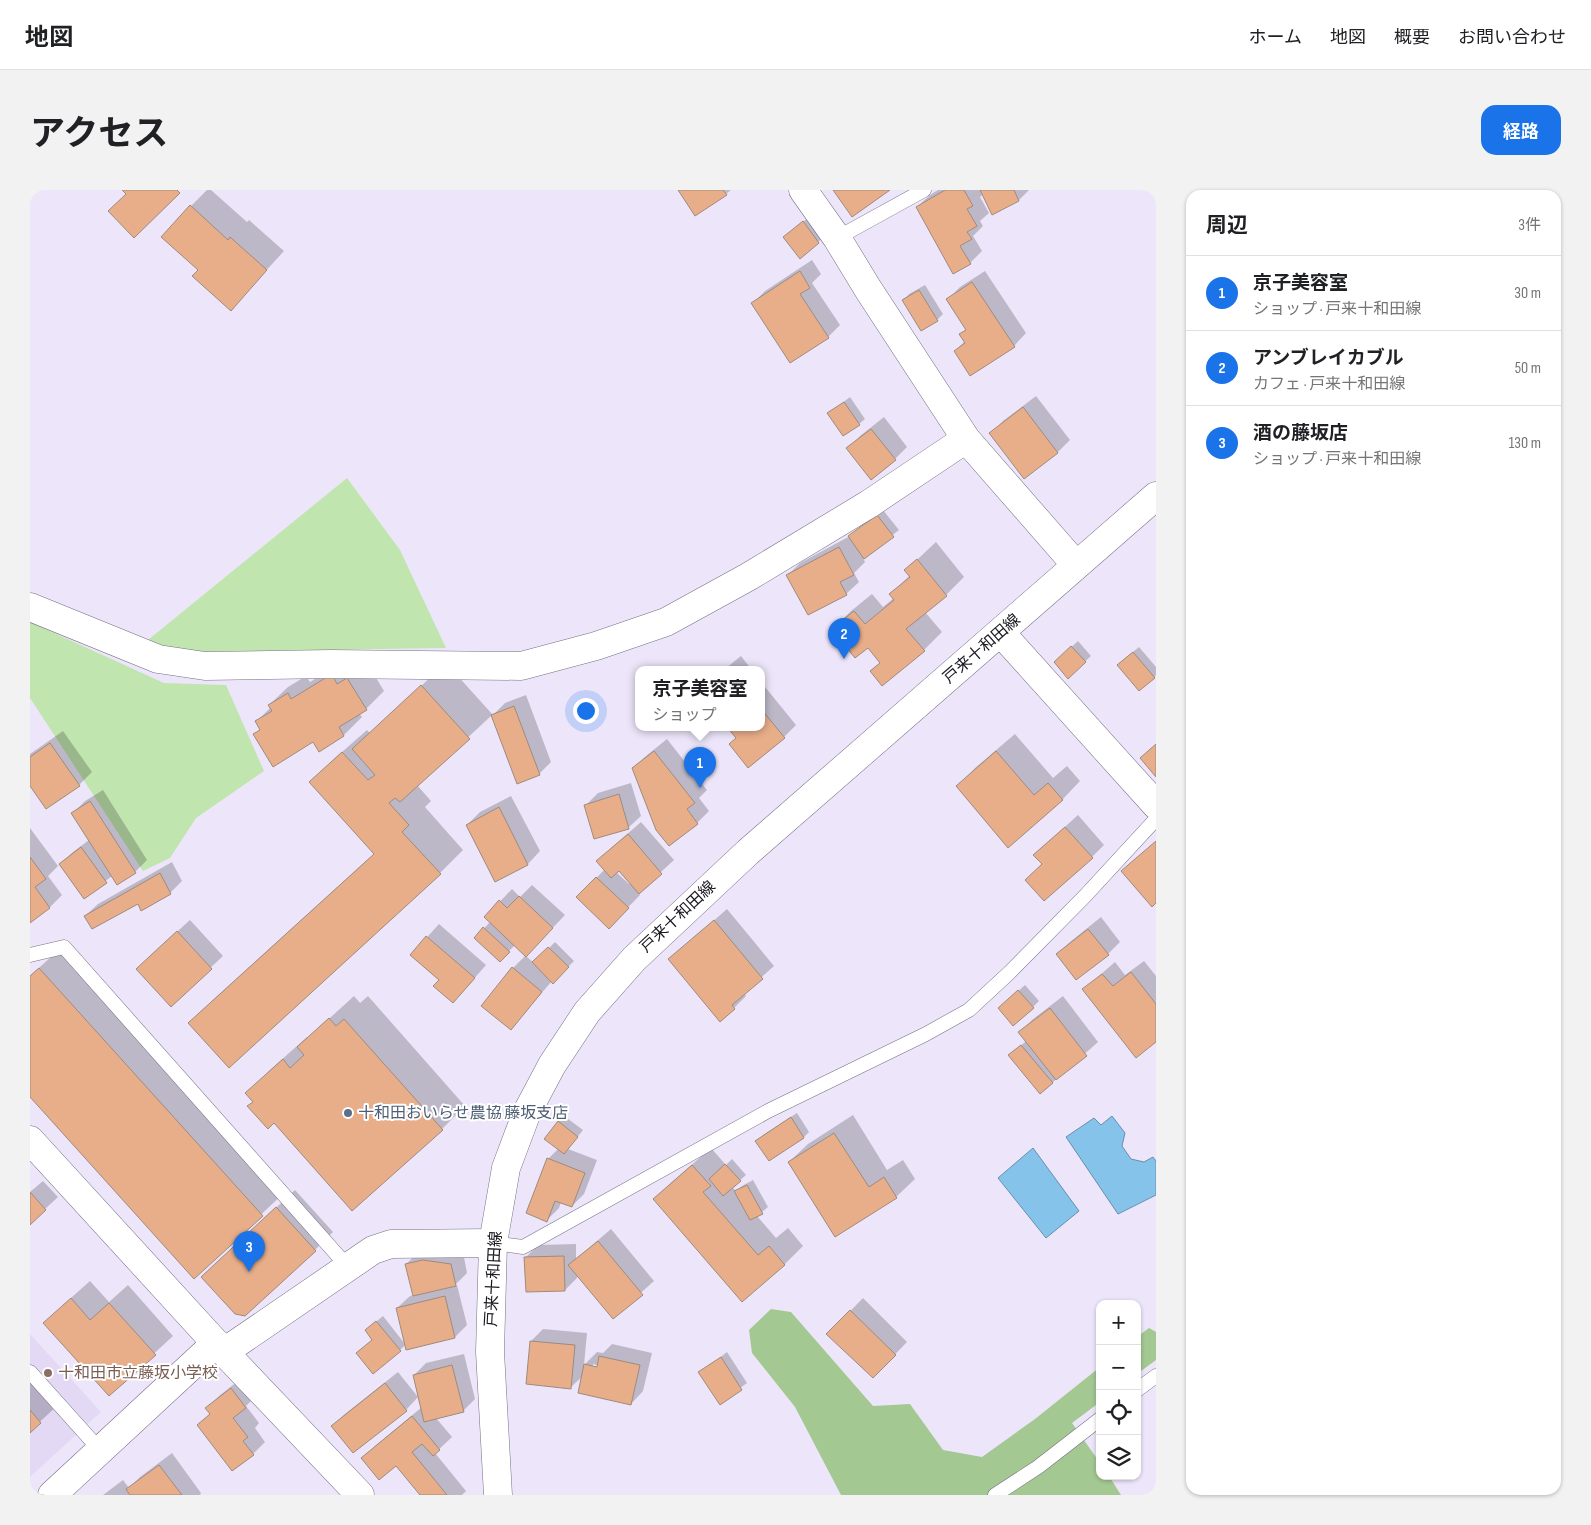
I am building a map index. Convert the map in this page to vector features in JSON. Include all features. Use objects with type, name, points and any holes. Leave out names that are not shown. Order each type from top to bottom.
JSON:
[{"type":"street","points":[[803,190],[837,238],[868,290],[966,439],[1076,565]]},
{"type":"street","points":[[30,607],[158,659],[205,666],[331,664],[521,666],[596,646],[666,622],[748,577],[861,509],[966,439]]},
{"type":"street","name":"戸来十和田線","points":[[498,1495],[490,1352],[493,1243],[506,1168],[527,1112],[552,1065],[588,1012],[634,959],[748,852],[1156,496]]},
{"type":"street","points":[[1001,633],[1156,805]]},
{"type":"street","points":[[30,1140],[351,1492]]},
{"type":"street","points":[[52,1495],[100,1450],[220,1347],[373,1250],[391,1244],[493,1243]]},
{"type":"lane","points":[[837,238],[924,190]]},
{"type":"lane","points":[[493,1243],[524,1247],[768,1111],[926,1034],[969,1010],[1085,896],[1156,819]]},
{"type":"lane","points":[[30,955],[64,947],[348,1267]]},
{"type":"lane","points":[[30,1372],[100,1450]]},
{"type":"lane","points":[[1141,1387],[1156,1376]]},
{"type":"lane","points":[[995,1495],[1038,1467],[1096,1422]]},
{"type":"shaded area","name":"十和田市立藤坂小学校","points":[[30,1334],[101,1412],[30,1477]]},
{"type":"green space","points":[[347,478],[400,550],[446,648],[183,652],[148,640]]},
{"type":"green space","points":[[30,622],[164,683],[226,685],[264,771],[196,818],[170,858],[143,871],[30,698]]},
{"type":"green space","points":[[771,1309],[791,1312],[873,1406],[910,1404],[943,1450],[982,1457],[1035,1419],[1096,1370],[1096,1405],[1072,1423],[1096,1457],[1096,1480],[1112,1480],[1121,1495],[841,1495],[795,1407],[752,1353],[749,1330]]},
{"type":"green space","points":[[1149,1328],[1156,1332],[1156,1360],[1141,1371],[1141,1345],[1141,1334]]},
{"type":"water","points":[[1112,1116],[1125,1133],[1122,1146],[1131,1159],[1144,1162],[1153,1157],[1156,1161],[1156,1195],[1118,1214],[1066,1137],[1094,1118],[1101,1125]]},
{"type":"water","points":[[1033,1148],[1079,1211],[1046,1238],[998,1178]]},
{"type":"building","points":[[122,190],[177,190],[180,193],[134,238],[108,211],[126,194]]},
{"type":"building","points":[[678,190],[723,190],[727,195],[695,216]]},
{"type":"building","points":[[833,190],[890,190],[852,217]]},
{"type":"building","points":[[945,190],[964,190],[973,206],[967,209],[977,226],[967,232],[972,239],[960,246],[971,264],[953,274],[916,207]]},
{"type":"building","points":[[980,190],[1014,190],[1019,201],[992,215]]},
{"type":"building","points":[[190,205],[228,240],[230,237],[267,270],[231,311],[192,276],[198,270],[161,237]]},
{"type":"building","points":[[803,221],[819,243],[800,259],[783,237]]},
{"type":"building","points":[[800,271],[810,288],[800,294],[829,338],[790,363],[751,303]]},
{"type":"building","points":[[972,282],[1015,347],[970,376],[954,351],[965,343],[959,334],[966,330],[946,299]]},
{"type":"building","points":[[919,290],[938,321],[921,331],[902,300]]},
{"type":"building","points":[[844,402],[860,425],[843,436],[827,413]]},
{"type":"building","points":[[1023,407],[1058,453],[1024,479],[989,433]]},
{"type":"building","points":[[871,429],[896,460],[871,480],[846,448]]},
{"type":"building","points":[[877,515],[894,537],[864,559],[848,536]]},
{"type":"building","points":[[839,547],[854,575],[840,582],[847,595],[808,615],[786,575]]},
{"type":"building","points":[[917,559],[947,596],[906,629],[925,651],[882,686],[870,671],[880,663],[868,648],[855,658],[831,629],[854,611],[865,624],[894,600],[889,594],[910,577],[904,570]]},
{"type":"building","points":[[1071,646],[1086,662],[1068,679],[1054,662]]},
{"type":"building","points":[[1133,652],[1155,678],[1139,691],[1117,665]]},
{"type":"building","points":[[332,674],[337,684],[347,678],[367,710],[339,727],[344,736],[319,752],[313,742],[273,767],[253,734],[260,730],[255,721],[272,711],[268,705],[288,693],[291,699]]},
{"type":"building","points":[[421,685],[470,739],[400,802],[395,798],[389,803],[409,825],[402,832],[441,874],[229,1068],[188,1023],[374,854],[309,782],[342,752],[368,780],[375,775],[352,749]]},
{"type":"building","points":[[514,706],[540,775],[517,784],[491,715]]},
{"type":"building","points":[[765,714],[785,738],[748,768],[729,744],[736,738],[730,731],[765,731]]},
{"type":"building","points":[[50,743],[80,786],[46,809],[30,786],[30,757]]},
{"type":"building","points":[[1156,744],[1156,777],[1140,758]]},
{"type":"building","points":[[654,751],[695,803],[687,809],[698,824],[669,846],[656,830],[632,768]]},
{"type":"building","points":[[996,751],[1034,795],[1048,783],[1063,800],[1008,848],[956,786]]},
{"type":"building","points":[[619,794],[629,829],[594,839],[584,805]]},
{"type":"building","points":[[90,801],[136,873],[117,885],[71,813]]},
{"type":"building","points":[[499,807],[528,865],[495,882],[466,825]]},
{"type":"building","points":[[1065,827],[1093,858],[1044,901],[1025,880],[1042,864],[1033,855]]},
{"type":"building","points":[[628,834],[662,874],[639,894],[619,871],[611,878],[596,861]]},
{"type":"building","points":[[1156,841],[1156,903],[1152,907],[1121,871]]},
{"type":"building","points":[[81,847],[107,883],[84,899],[59,864]]},
{"type":"building","points":[[30,857],[46,879],[35,887],[50,908],[30,923]]},
{"type":"building","points":[[160,873],[171,894],[141,911],[138,904],[92,929],[84,916]]},
{"type":"building","points":[[596,877],[629,908],[609,929],[576,897]]},
{"type":"building","points":[[519,896],[553,928],[526,957],[484,917],[499,900],[507,908]]},
{"type":"building","points":[[714,920],[763,979],[732,1005],[735,1009],[720,1022],[668,959]]},
{"type":"building","points":[[483,927],[510,952],[500,962],[474,938]]},
{"type":"building","points":[[1088,929],[1109,955],[1076,980],[1056,954]]},
{"type":"building","points":[[177,931],[212,969],[171,1007],[136,969]]},
{"type":"building","points":[[426,936],[475,978],[453,1003],[433,986],[439,980],[410,955]]},
{"type":"building","points":[[548,947],[569,967],[553,984],[532,962]]},
{"type":"building","points":[[512,967],[542,992],[511,1030],[481,1006]]},
{"type":"building","points":[[39,968],[263,1216],[194,1279],[30,1097],[30,976]]},
{"type":"building","points":[[1131,972],[1156,1004],[1156,1042],[1136,1058],[1082,989],[1102,974],[1113,986]]},
{"type":"building","points":[[1018,990],[1034,1008],[1013,1026],[998,1008]]},
{"type":"building","points":[[1050,1008],[1087,1056],[1056,1080],[1018,1032]]},
{"type":"building","points":[[329,1018],[336,1026],[344,1019],[443,1130],[352,1211],[274,1123],[268,1129],[247,1106],[253,1102],[245,1093],[283,1059],[290,1068],[304,1055],[297,1047]]},
{"type":"building","points":[[1021,1045],[1053,1083],[1040,1094],[1008,1055]]},
{"type":"building","points":[[791,1117],[804,1138],[769,1161],[755,1141]]},
{"type":"building","points":[[558,1121],[578,1137],[564,1154],[544,1139]]},
{"type":"building","points":[[834,1133],[869,1187],[884,1177],[897,1198],[835,1237],[788,1162]]},
{"type":"building","points":[[547,1158],[585,1173],[572,1207],[555,1201],[547,1222],[526,1213]]},
{"type":"building","points":[[725,1164],[741,1181],[723,1196],[709,1179]]},
{"type":"building","points":[[692,1165],[711,1186],[703,1192],[758,1255],[769,1246],[785,1265],[742,1302],[653,1199]]},
{"type":"building","points":[[747,1185],[763,1214],[750,1220],[734,1191]]},
{"type":"building","points":[[30,1192],[46,1210],[30,1225]]},
{"type":"building","points":[[276,1207],[316,1251],[245,1316],[235,1314],[201,1277]]},
{"type":"building","points":[[598,1241],[643,1295],[613,1319],[568,1265]]},
{"type":"building","points":[[564,1256],[565,1291],[526,1292],[524,1257]]},
{"type":"building","points":[[423,1260],[451,1264],[456,1286],[413,1296],[405,1264]]},
{"type":"building","points":[[445,1296],[455,1338],[406,1350],[396,1308]]},
{"type":"building","points":[[71,1298],[90,1320],[109,1303],[156,1355],[109,1396],[43,1323]]},
{"type":"building","points":[[850,1310],[896,1355],[873,1378],[826,1334]]},
{"type":"building","points":[[376,1321],[401,1351],[373,1374],[356,1353],[372,1340],[365,1330]]},
{"type":"building","points":[[530,1341],[575,1345],[571,1389],[526,1384]]},
{"type":"building","points":[[599,1356],[640,1365],[631,1405],[578,1393],[584,1364],[597,1367]]},
{"type":"building","points":[[721,1357],[742,1390],[720,1405],[698,1372]]},
{"type":"building","points":[[452,1365],[464,1412],[424,1422],[413,1375]]},
{"type":"building","points":[[385,1383],[407,1411],[353,1453],[331,1426]]},
{"type":"building","points":[[231,1388],[246,1408],[233,1418],[248,1437],[243,1441],[254,1455],[232,1471],[197,1425],[210,1414],[205,1408]]},
{"type":"building","points":[[30,1410],[41,1423],[30,1433]]},
{"type":"building","points":[[412,1416],[440,1450],[433,1456],[422,1444],[412,1452],[447,1495],[420,1495],[396,1466],[379,1480],[361,1458]]},
{"type":"building","points":[[159,1465],[182,1495],[130,1495],[126,1489]]},
{"type":"place","name":"アンブレイカブル","points":[[844,659]]},
{"type":"place","name":"京子美容室","points":[[700,788]]},
{"type":"place","name":"十和田おいらせ農協 藤坂支店","points":[[348,1113]]},
{"type":"place","name":"酒の藤坂店","points":[[249,1272]]},
{"type":"place","name":"十和田市立藤坂小学校","points":[[48,1373]]}]
